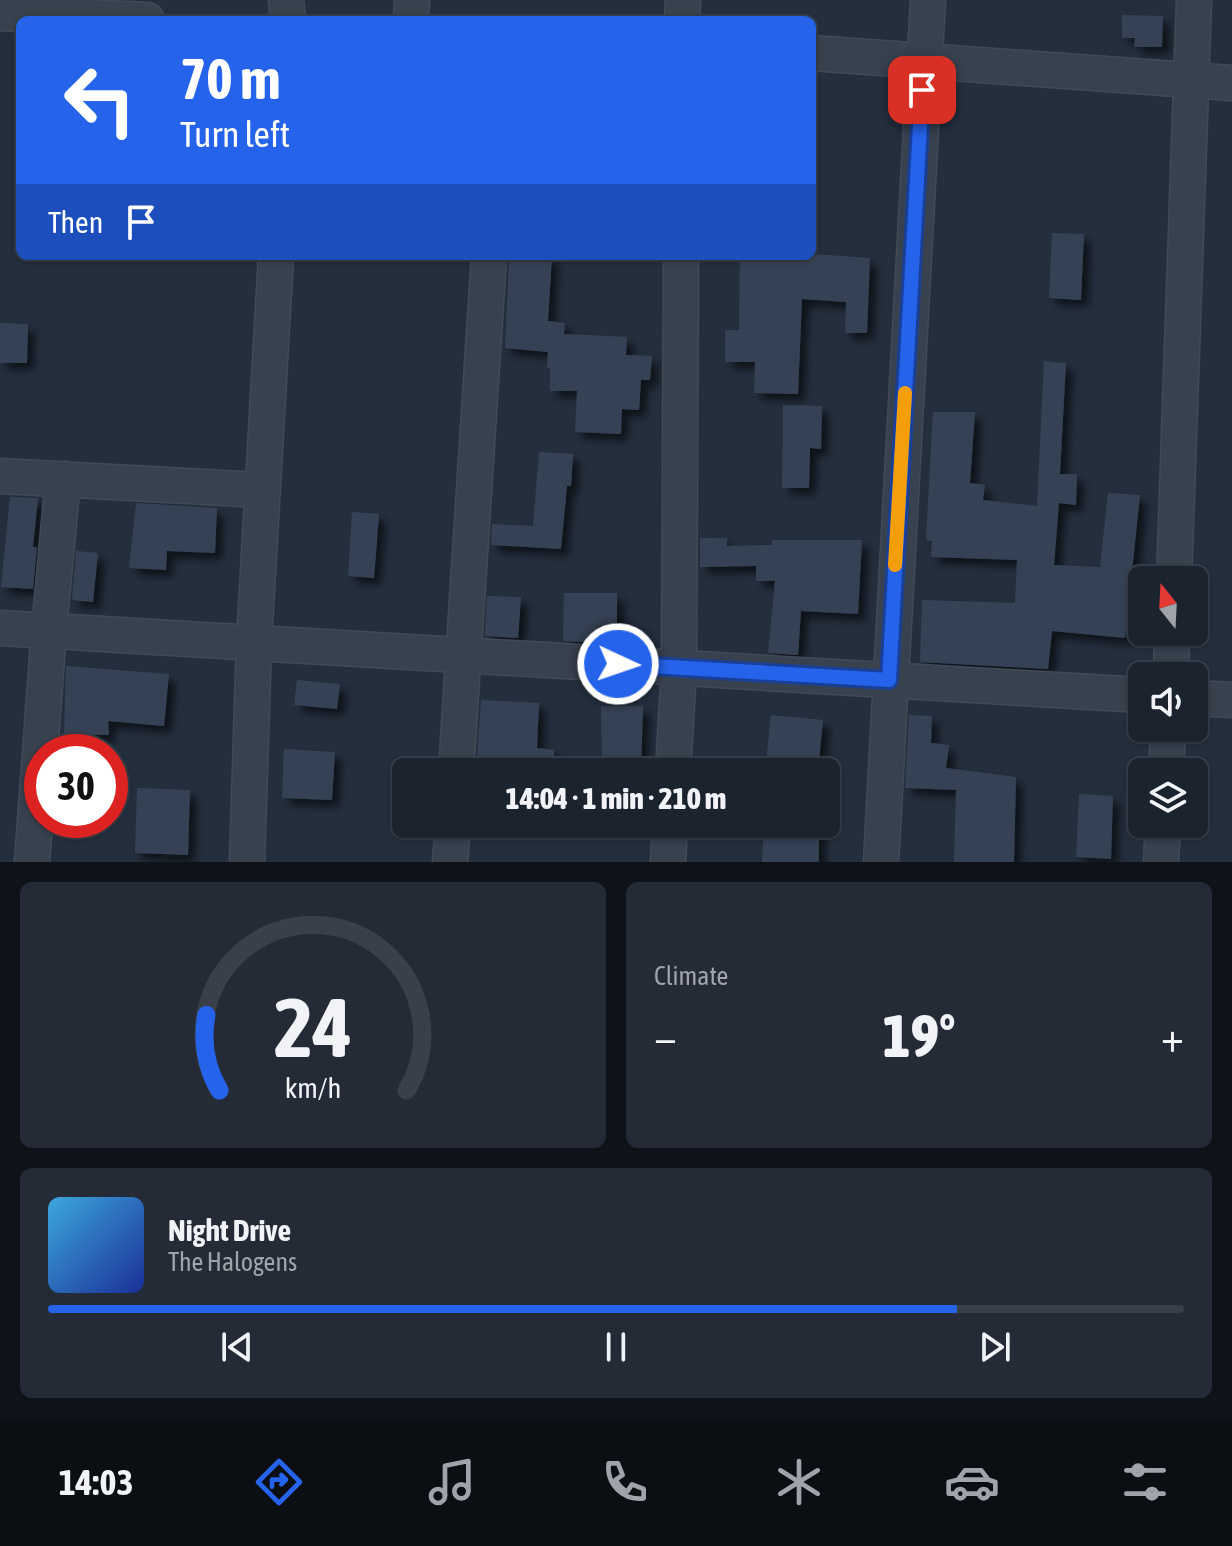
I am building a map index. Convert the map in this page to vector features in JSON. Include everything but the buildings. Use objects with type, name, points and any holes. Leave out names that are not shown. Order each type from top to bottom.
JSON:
[{"type":"street","points":[[881,862],[928,0]]},
{"type":"street","points":[[1174,566],[1194,0]]},
{"type":"street","points":[[0,13],[104,9],[131,16]]},
{"type":"street","points":[[816,53],[1232,83]]},
{"type":"street","points":[[247,862],[254,642],[276,260]]},
{"type":"street","points":[[457,758],[489,260]]},
{"type":"street","points":[[674,758],[679,668],[681,260]]},
{"type":"street","points":[[0,476],[262,490]]},
{"type":"street","points":[[32,862],[63,479]]},
{"type":"street","points":[[0,628],[1128,694]]},
{"type":"street","points":[[1208,699],[1232,700]]},
{"type":"street","points":[[450,862],[452,838]]},
{"type":"street","points":[[668,862],[669,838]]},
{"type":"street","points":[[1161,862],[1162,838]]},
{"type":"slow traffic","points":[[895,565],[905,393]]},
{"type":"route","points":[[618,664],[889,680],[922,90]]}]
